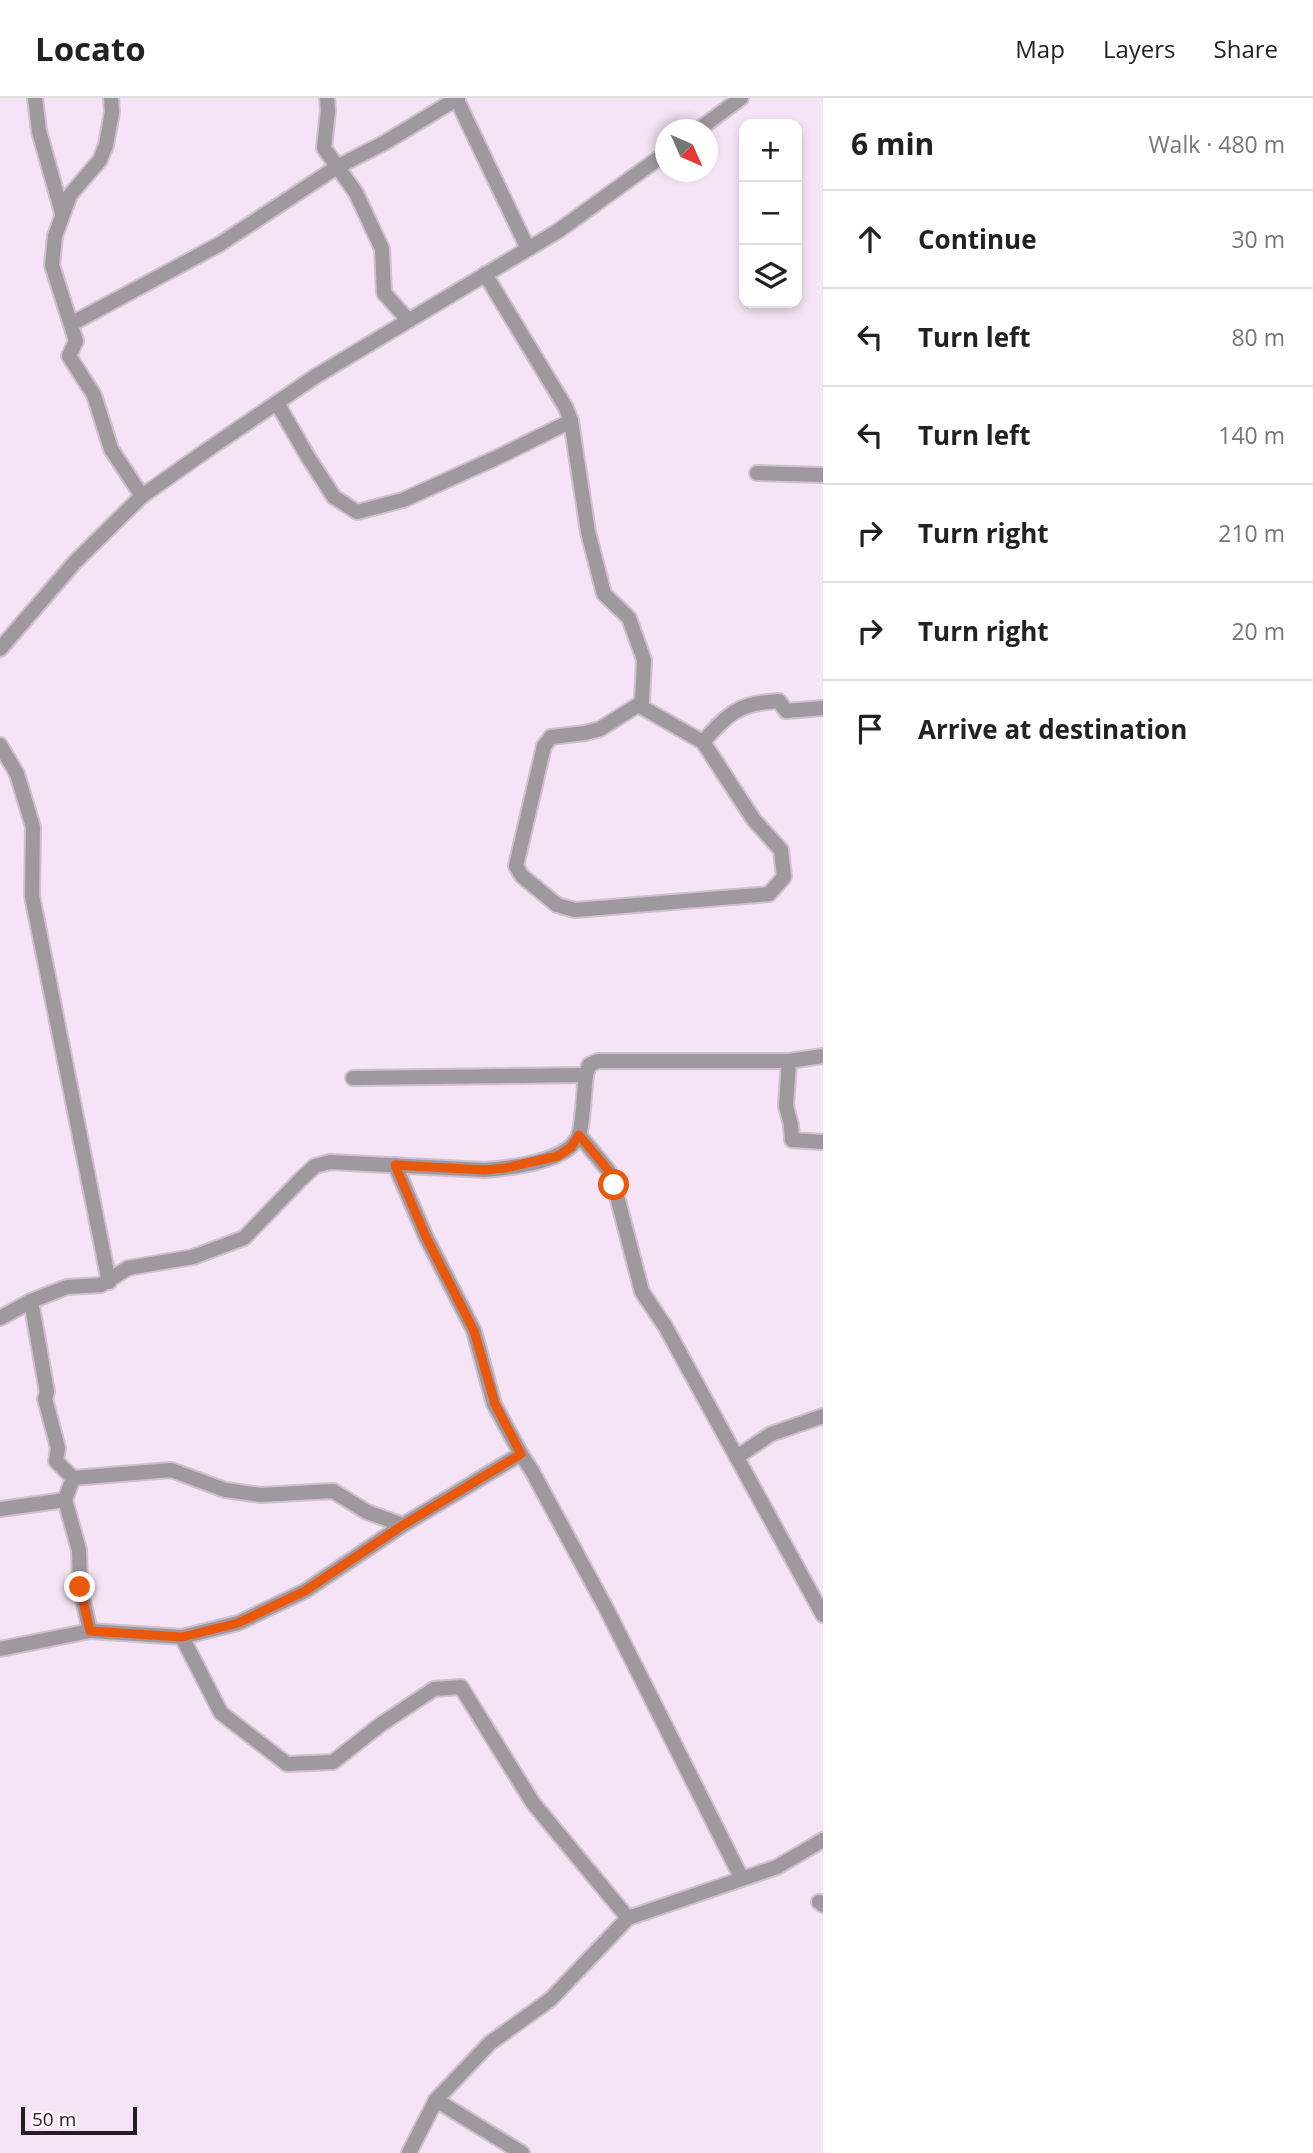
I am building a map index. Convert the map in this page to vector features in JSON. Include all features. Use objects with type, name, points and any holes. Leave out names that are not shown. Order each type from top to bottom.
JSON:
[{"type":"street","points":[[35,98],[39,131],[62,213]]},
{"type":"street","points":[[111,98],[112,112],[107,145],[100,160],[70,195],[55,236],[52,265],[76,341],[69,356],[94,395],[111,449],[142,496]]},
{"type":"street","points":[[327,98],[324,148],[356,193],[382,248],[384,293],[408,320]]},
{"type":"street","points":[[71,324],[220,244],[337,167],[384,143],[457,98],[528,249]]},
{"type":"street","points":[[713,119],[741,98]]},
{"type":"street","points":[[0,649],[75,562],[142,496],[277,402],[558,231],[655,161]]},
{"type":"street","points":[[485,274],[566,408],[571,421],[588,532],[604,594],[629,618],[644,660],[642,701],[638,705],[600,729],[551,737],[544,746],[516,866],[522,876],[557,905],[575,910],[769,894],[784,877],[781,850],[754,820],[704,742],[638,705]]},
{"type":"street","points":[[277,402],[334,497],[357,512],[403,500],[571,421]]},
{"type":"street","points":[[757,473],[823,474]]},
{"type":"street","points":[[704,742],[724,718],[747,705],[779,701],[786,711],[823,708]]},
{"type":"street","points":[[0,745],[17,774],[33,827],[32,897],[109,1282]]},
{"type":"street","points":[[0,1318],[31,1301],[67,1287],[101,1285],[128,1268],[193,1257],[244,1238],[315,1166],[330,1162],[505,1168],[558,1156],[571,1147],[579,1135],[586,1074],[589,1065],[598,1060],[789,1061],[823,1056]]},
{"type":"street","points":[[789,1061],[786,1106],[792,1140],[823,1142]]},
{"type":"street","points":[[353,1079],[586,1074]]},
{"type":"street","points":[[579,1135],[608,1170],[642,1292],[665,1326],[823,1615]]},
{"type":"street","points":[[395,1165],[426,1237],[474,1331],[495,1404],[607,1610],[742,1879]]},
{"type":"street","points":[[31,1301],[47,1392],[45,1399],[58,1448],[56,1461],[73,1478],[171,1470],[225,1490],[261,1495],[333,1490],[367,1511],[403,1525]]},
{"type":"street","points":[[737,1457],[771,1434],[823,1416]]},
{"type":"street","points":[[0,1648],[90,1631],[182,1637],[238,1623],[305,1591],[403,1525],[521,1454]]},
{"type":"street","points":[[73,1478],[65,1500],[79,1550],[80,1587],[90,1631]]},
{"type":"street","points":[[0,1509],[65,1500]]},
{"type":"street","points":[[182,1637],[221,1713],[287,1765],[333,1762],[380,1725],[434,1689],[461,1687],[533,1803],[628,1918]]},
{"type":"street","points":[[409,2153],[436,2100],[490,2043],[551,1999],[628,1918],[777,1867],[823,1840]]},
{"type":"street","points":[[436,2100],[522,2153]]},
{"type":"route","points":[[80,1587],[90,1631],[182,1637],[238,1623],[305,1591],[403,1525],[521,1454],[495,1404],[474,1331],[426,1237],[395,1165],[485,1170],[505,1168],[558,1156],[571,1147],[579,1135],[608,1170],[614,1185]]}]
